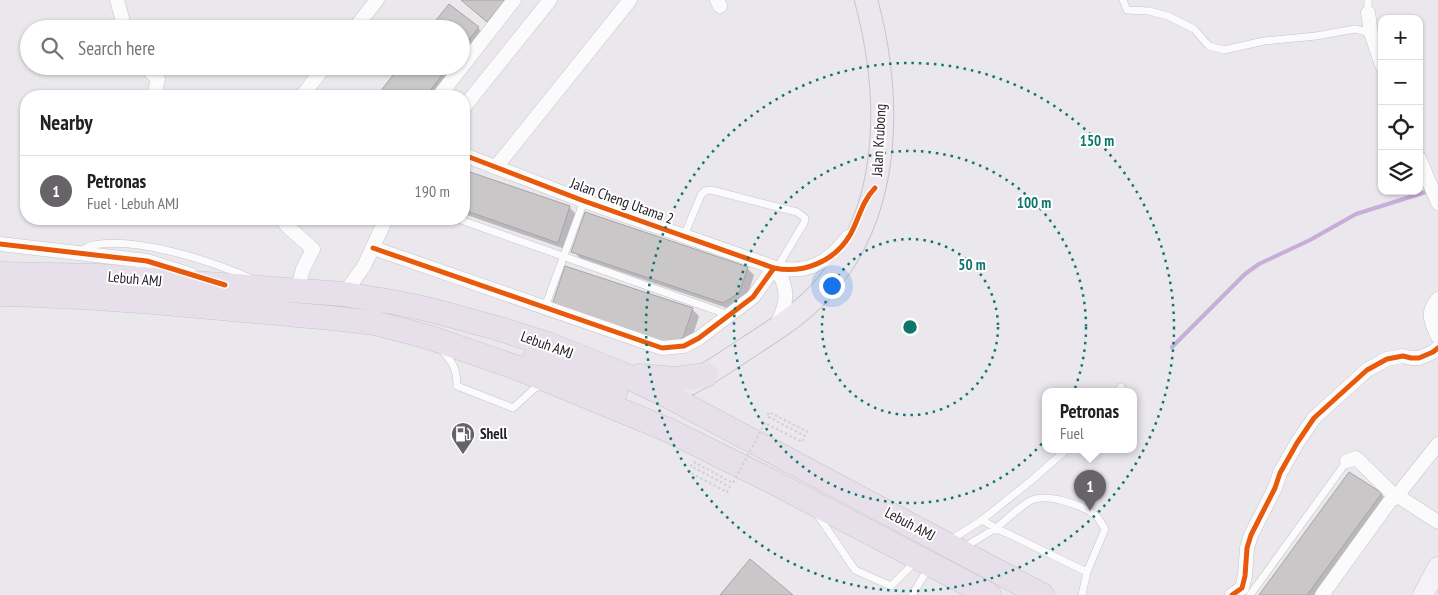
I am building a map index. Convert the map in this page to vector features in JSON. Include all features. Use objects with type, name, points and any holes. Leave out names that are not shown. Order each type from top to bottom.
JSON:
[{"type":"highway","name":"Lebuh AMJ","points":[[0,274],[98,276],[344,294],[431,310],[550,345],[668,396],[1042,595]]},
{"type":"highway","name":"Lebuh AMJ","points":[[0,294],[63,295],[123,299],[375,323],[403,332],[428,337],[554,383],[666,429],[807,499],[989,595]]},
{"type":"highway","points":[[375,323],[448,333],[520,353],[575,373],[635,400],[652,402],[668,396],[676,416],[683,426],[708,449]]},
{"type":"highway","points":[[592,362],[644,377],[675,379],[706,375]]},
{"type":"highway","points":[[706,375],[697,390],[698,403],[708,417]]},
{"type":"main road","name":"Jalan Krubong","points":[[668,396],[706,375],[774,330],[816,297],[839,269],[859,234],[875,188],[881,145],[882,99],[866,0]]},
{"type":"main road","points":[[1423,595],[1438,567]]},
{"type":"street","points":[[117,0],[123,20]]},
{"type":"street","points":[[361,20],[377,0]]},
{"type":"street","points":[[470,56],[514,0]]},
{"type":"street","points":[[470,100],[550,0]]},
{"type":"street","points":[[496,167],[630,0]]},
{"type":"street","points":[[1368,6],[1371,33],[1380,60]]},
{"type":"street","points":[[153,75],[158,80],[156,90]]},
{"type":"street","points":[[307,90],[318,75]]},
{"type":"street","points":[[444,90],[455,75]]},
{"type":"street","name":"Jalan Cheng Utama 2","points":[[470,157],[584,201],[775,268],[800,270],[811,267],[832,256],[849,236],[868,195],[875,188]]},
{"type":"street","points":[[1423,167],[1438,203]]},
{"type":"street","points":[[286,290],[304,269],[313,249],[287,225]]},
{"type":"street","points":[[344,294],[364,266],[383,225]]},
{"type":"street","points":[[0,244],[147,261],[225,285]]},
{"type":"street","points":[[373,248],[662,348],[676,347],[692,342],[754,297],[775,268],[786,289],[784,310],[774,330]]},
{"type":"street","points":[[1438,299],[1431,308],[1431,319],[1438,336]]},
{"type":"street","points":[[1232,595],[1242,588],[1247,548],[1251,535],[1272,495],[1280,473],[1314,418],[1367,370],[1387,359],[1403,356],[1419,358],[1438,348]]},
{"type":"street","points":[[1322,595],[1390,501],[1396,497],[1438,444]]},
{"type":"street","points":[[1347,461],[1356,458],[1396,497],[1401,498],[1438,522]]},
{"type":"lane","points":[[1123,0],[1127,10],[1149,10],[1168,16],[1194,29],[1209,46],[1224,50],[1264,41],[1316,36],[1355,29],[1371,33]]},
{"type":"lane","points":[[684,236],[701,195],[705,191],[711,190],[797,212],[805,218],[804,223],[775,268]]},
{"type":"lane","points":[[545,307],[584,201]]},
{"type":"lane","points":[[470,223],[730,315]]},
{"type":"lane","points":[[77,252],[92,245],[114,244],[157,247],[286,290]]},
{"type":"lane","points":[[428,337],[450,360],[457,372],[457,386],[513,408],[535,388],[554,383]]},
{"type":"lane","points":[[952,547],[1063,453]]},
{"type":"lane","points":[[1250,595],[1347,461]]},
{"type":"lane","points":[[952,547],[996,528],[1030,501],[1041,497],[1053,498],[1082,508],[1097,516],[1105,529],[1087,572],[1082,595]]},
{"type":"lane","points":[[807,499],[855,570],[891,586],[925,562]]},
{"type":"lane","points":[[982,520],[1087,572]]},
{"type":"lane","points":[[912,595],[925,562]]},
{"type":"path","points":[[687,471],[727,492],[730,487],[692,466],[694,462],[733,483],[765,423],[802,442],[805,436],[767,416],[769,412],[810,434]]},
{"type":"building","points":[[461,0],[505,0],[487,22]]},
{"type":"building","points":[[449,4],[470,20],[436,20]]},
{"type":"building","points":[[470,20],[479,27],[470,38]]},
{"type":"building","points":[[393,75],[442,75],[431,90],[382,90]]},
{"type":"building","points":[[470,172],[570,206],[558,243],[470,212]]},
{"type":"building","points":[[585,212],[748,267],[739,293],[723,303],[571,252]]},
{"type":"building","points":[[565,266],[693,308],[683,338],[668,346],[551,308]]},
{"type":"building","points":[[1349,472],[1382,493],[1307,595],[1259,595]]},
{"type":"building","points":[[750,559],[793,595],[720,595]]},
{"type":"waterway","points":[[1172,347],[1245,274],[1259,264],[1310,240],[1356,214],[1426,192]]},
{"type":"cycle path","points":[[470,157],[584,201],[774,268],[785,269],[796,269],[817,264],[835,252],[850,235],[864,204],[875,188]]},
{"type":"cycle path","points":[[0,244],[147,261],[225,285]]},
{"type":"cycle path","points":[[373,248],[662,348],[684,346],[699,338],[753,297],[774,268]]},
{"type":"cycle path","points":[[1232,595],[1242,588],[1247,548],[1251,535],[1275,488],[1280,473],[1314,418],[1367,370],[1387,359],[1403,356],[1419,358],[1438,348]]},
{"type":"place","name":"Shell","points":[[463,455]]},
{"type":"place","name":"Petronas","points":[[1090,511]]}]
